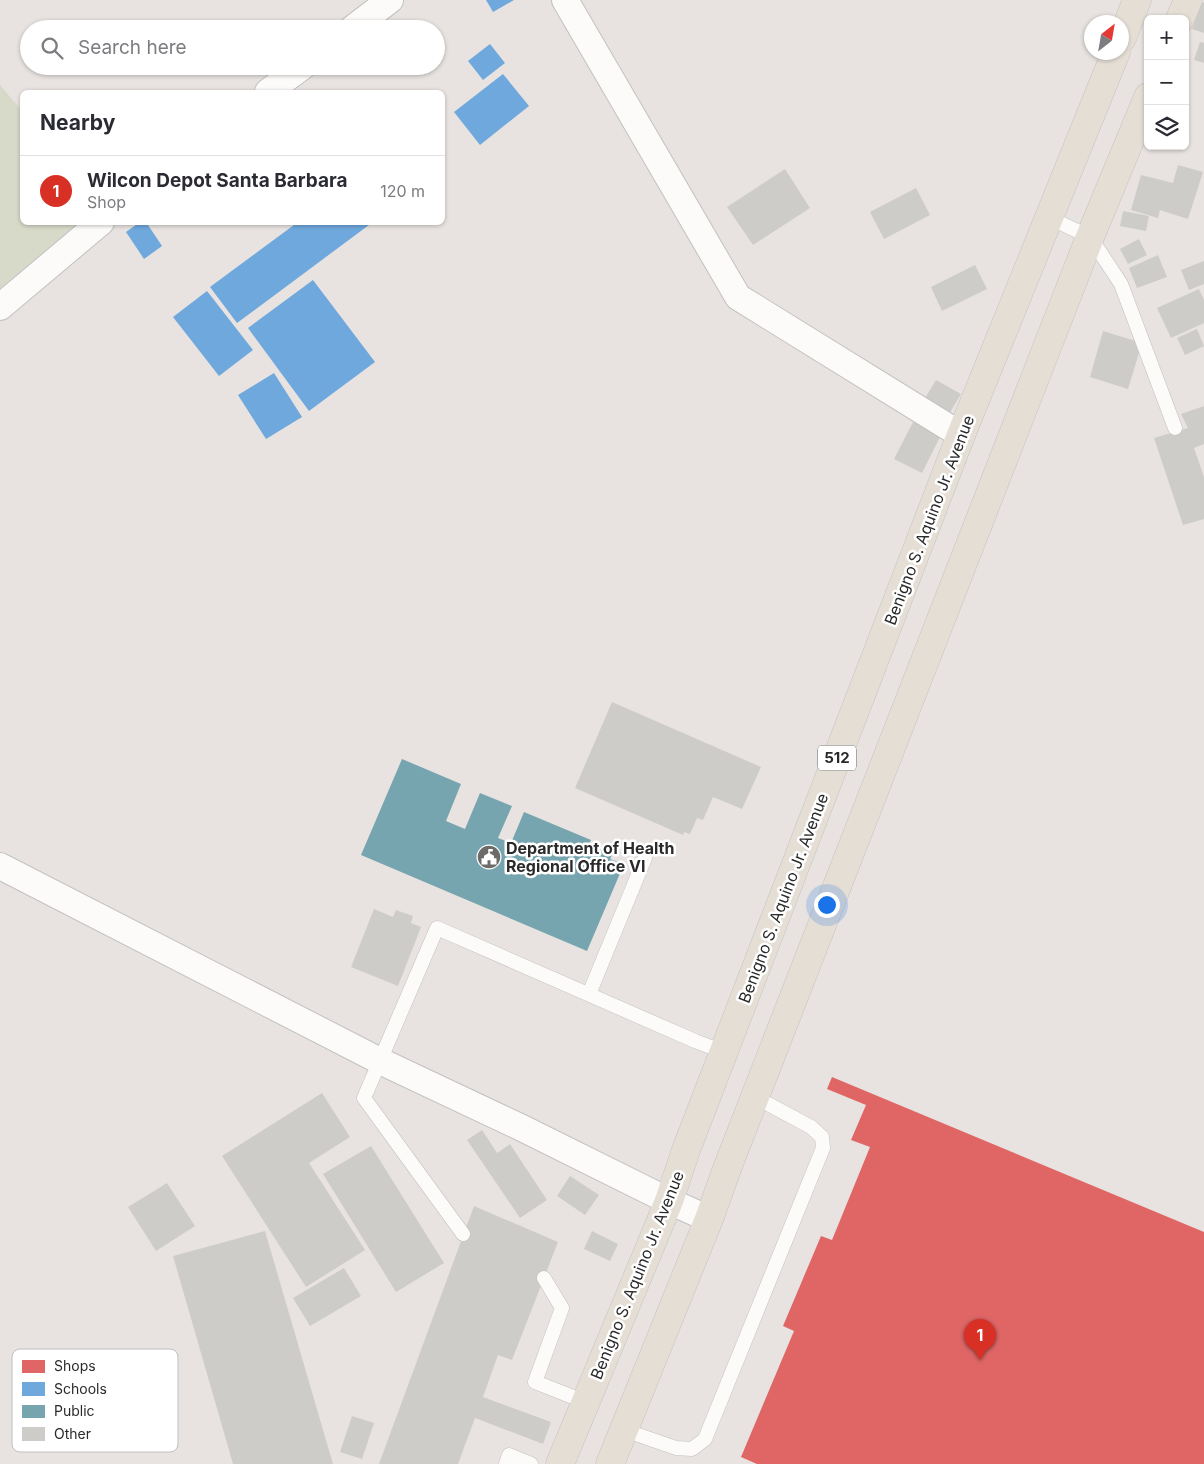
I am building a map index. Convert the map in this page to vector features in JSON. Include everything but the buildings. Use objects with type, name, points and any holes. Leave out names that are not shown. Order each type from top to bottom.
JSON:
[{"type":"main road","points":[[1129,20],[1137,0]]},
{"type":"main road","points":[[1182,15],[1188,0]]},
{"type":"main road","name":"Benigno S. Aquino Jr. Avenue","points":[[560,1464],[669,1202],[686,1150],[961,435],[1113,60]]},
{"type":"main road","points":[[610,1464],[709,1219],[1090,237],[1145,105]]},
{"type":"street","points":[[364,20],[390,0]]},
{"type":"street","points":[[565,0],[738,297],[961,435]]},
{"type":"street","points":[[271,90],[291,75]]},
{"type":"street","points":[[0,307],[97,225]]},
{"type":"street","points":[[0,866],[380,1061],[522,1128],[669,1202],[709,1219]]},
{"type":"lane","points":[[1050,218],[1090,237],[1121,284],[1175,428]]},
{"type":"lane","points":[[588,994],[646,858]]},
{"type":"lane","points":[[463,1234],[364,1098],[437,928],[724,1052]]},
{"type":"lane","points":[[624,1430],[676,1448],[692,1449],[704,1439],[823,1148],[822,1137],[811,1127],[755,1097]]},
{"type":"lane","points":[[544,1278],[562,1308],[535,1382],[586,1402]]},
{"type":"lane","points":[[506,1464],[509,1455],[531,1464]]},
{"type":"green space","points":[[0,85],[20,109],[20,225],[86,225],[0,295]]},
{"type":"place","name":"Department of Health Regional Office VI","points":[[489,857]]},
{"type":"place","name":"Wilcon Depot Santa Barbara","points":[[980,1360]]}]
